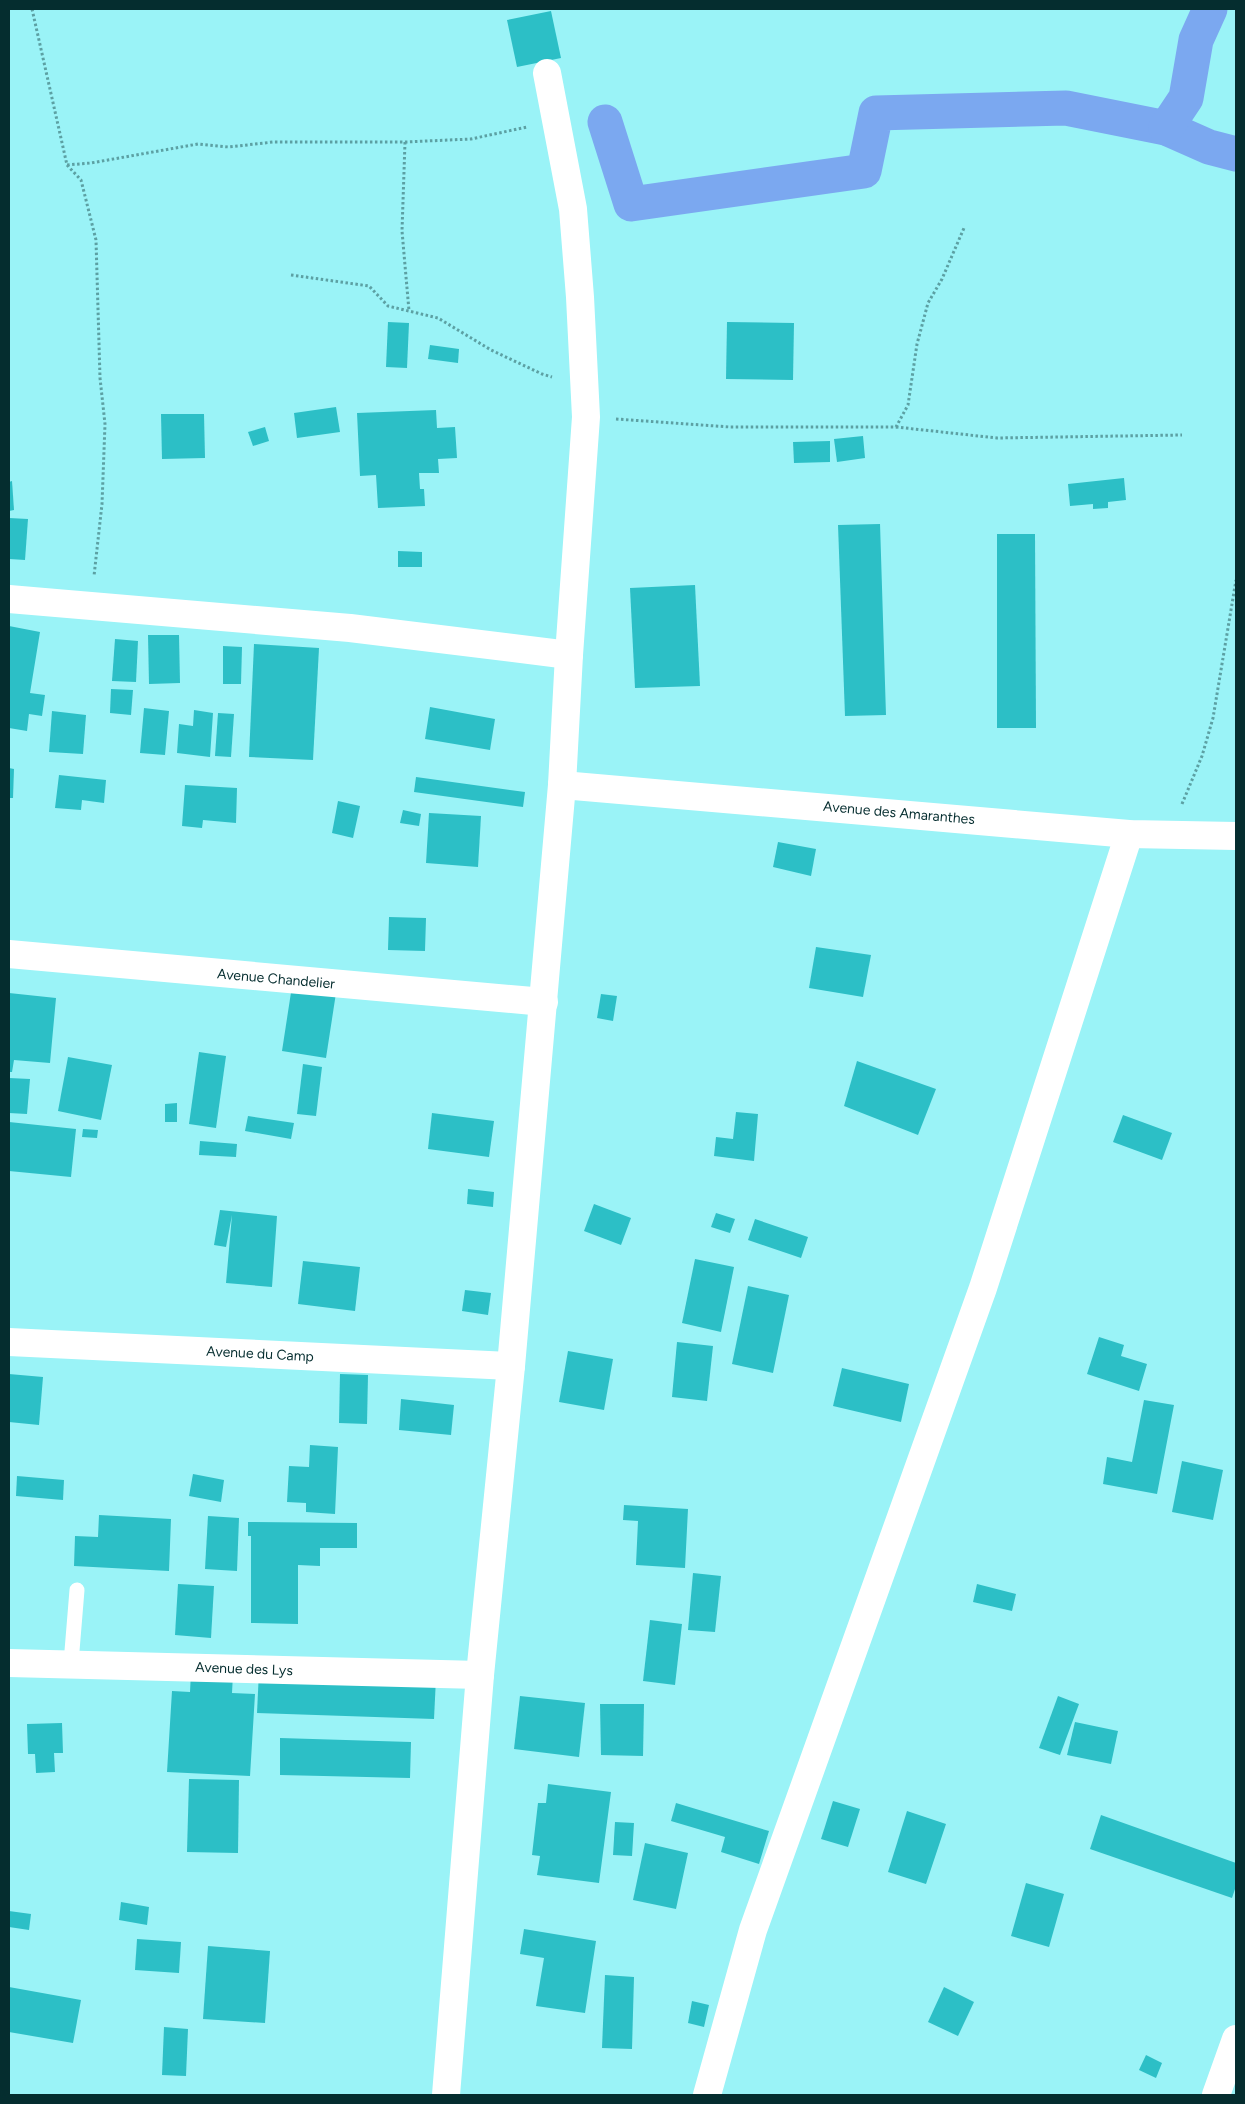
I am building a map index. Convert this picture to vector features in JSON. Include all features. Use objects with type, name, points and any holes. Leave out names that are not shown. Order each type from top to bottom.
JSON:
[{"type":"street","points":[[446,2095],[480,1674],[511,1366],[544,1002],[562,785],[586,417],[573,209],[546,73]]},
{"type":"street","points":[[9,599],[350,628],[569,655]]},
{"type":"street","name":"Avenue des Amaranthes","points":[[562,785],[1129,834],[1236,836]]},
{"type":"street","points":[[707,2095],[753,1930],[983,1288],[1129,834]]},
{"type":"street","name":"Avenue Chandelier","points":[[9,954],[544,1002]]},
{"type":"street","name":"Avenue du Camp","points":[[9,1342],[511,1366]]},
{"type":"street","name":"Avenue des Lys","points":[[9,1663],[480,1674]]},
{"type":"street","points":[[1216,2095],[1236,2039]]},
{"type":"lane","points":[[71,1663],[77,1590]]},
{"type":"path","points":[[32,9],[67,165],[82,180],[96,240],[100,378],[105,424],[102,504],[91,606]]},
{"type":"path","points":[[67,165],[91,163],[198,144],[229,147],[273,142],[405,142],[471,139],[557,121]]},
{"type":"path","points":[[405,142],[402,230],[409,311]]},
{"type":"path","points":[[896,427],[908,405],[917,344],[928,304],[942,280],[964,228]]},
{"type":"path","points":[[291,275],[369,286],[388,306],[438,318],[491,350],[542,374],[585,384]]},
{"type":"path","points":[[586,417],[730,427],[896,427],[997,438],[1182,435]]},
{"type":"path","points":[[1170,835],[1202,756],[1213,718],[1236,580]]},
{"type":"building","points":[[551,11],[561,58],[517,67],[507,20]]},
{"type":"building","points":[[388,322],[409,323],[407,368],[386,367]]},
{"type":"building","points":[[727,322],[794,323],[793,380],[726,379]]},
{"type":"building","points":[[430,345],[459,349],[458,363],[428,359]]},
{"type":"building","points":[[336,407],[340,432],[297,438],[294,413]]},
{"type":"building","points":[[436,410],[437,428],[455,427],[457,458],[438,459],[439,473],[419,473],[420,489],[424,489],[425,506],[378,508],[376,475],[360,476],[357,413]]},
{"type":"building","points":[[161,414],[204,414],[205,458],[162,459]]},
{"type":"building","points":[[265,427],[269,441],[253,446],[248,432]]},
{"type":"building","points":[[863,436],[865,458],[837,462],[834,439]]},
{"type":"building","points":[[830,441],[830,462],[794,463],[793,442]]},
{"type":"building","points":[[1124,478],[1126,500],[1108,502],[1108,508],[1093,509],[1093,504],[1070,506],[1068,484]]},
{"type":"building","points":[[12,481],[14,510],[9,511],[9,482]]},
{"type":"building","points":[[9,518],[28,519],[25,560],[9,559]]},
{"type":"building","points":[[880,524],[886,715],[845,716],[838,525]]},
{"type":"building","points":[[997,534],[1035,534],[1036,728],[997,728]]},
{"type":"building","points":[[398,551],[422,552],[422,567],[398,567]]},
{"type":"building","points":[[695,585],[700,686],[635,688],[630,588]]},
{"type":"building","points":[[9,626],[40,632],[30,693],[45,695],[42,716],[29,714],[27,731],[9,728]]},
{"type":"building","points":[[148,635],[179,635],[180,683],[149,684]]},
{"type":"building","points":[[115,639],[138,641],[136,682],[112,681]]},
{"type":"building","points":[[254,644],[319,648],[313,760],[249,757]]},
{"type":"building","points":[[223,646],[242,647],[241,684],[223,684]]},
{"type":"building","points":[[111,689],[133,690],[131,715],[110,713]]},
{"type":"building","points":[[430,707],[495,719],[490,750],[425,739]]},
{"type":"building","points":[[144,708],[169,711],[165,755],[140,753]]},
{"type":"building","points":[[194,710],[213,713],[210,757],[177,753],[179,724],[193,726]]},
{"type":"building","points":[[52,711],[86,715],[83,754],[49,752]]},
{"type":"building","points":[[218,713],[234,714],[231,757],[215,756]]},
{"type":"building","points":[[9,768],[14,769],[13,798],[9,798]]},
{"type":"building","points":[[59,775],[106,780],[104,803],[82,800],[81,810],[55,808]]},
{"type":"building","points":[[416,777],[525,792],[523,807],[414,792]]},
{"type":"building","points":[[185,785],[237,788],[236,823],[203,820],[202,828],[182,826]]},
{"type":"building","points":[[338,801],[360,806],[353,838],[332,833]]},
{"type":"building","points":[[403,810],[421,814],[419,826],[400,823]]},
{"type":"building","points":[[429,813],[481,816],[478,867],[426,863]]},
{"type":"building","points":[[778,842],[816,849],[811,876],[773,867]]},
{"type":"building","points":[[389,917],[426,918],[425,951],[388,950]]},
{"type":"building","points":[[816,947],[871,955],[863,997],[809,988]]},
{"type":"building","points":[[292,986],[336,993],[326,1058],[282,1051]]},
{"type":"building","points":[[9,993],[56,998],[50,1063],[14,1060],[12,1072],[9,1072]]},
{"type":"building","points":[[601,994],[617,996],[613,1021],[597,1018]]},
{"type":"building","points":[[199,1052],[226,1056],[216,1128],[189,1124]]},
{"type":"building","points":[[68,1057],[112,1065],[101,1120],[58,1111]]},
{"type":"building","points":[[857,1061],[936,1089],[918,1135],[844,1106]]},
{"type":"building","points":[[303,1064],[322,1067],[316,1116],[297,1114]]},
{"type":"building","points":[[9,1078],[30,1079],[27,1114],[9,1113]]},
{"type":"building","points":[[177,1103],[177,1122],[165,1122],[165,1104]]},
{"type":"building","points":[[736,1112],[758,1114],[754,1161],[714,1156],[716,1137],[733,1139]]},
{"type":"building","points":[[432,1113],[494,1121],[489,1157],[428,1149]]},
{"type":"building","points":[[1123,1115],[1172,1133],[1162,1160],[1113,1142]]},
{"type":"building","points":[[248,1116],[294,1123],[291,1139],[245,1131]]},
{"type":"building","points":[[9,1122],[76,1129],[71,1177],[9,1171]]},
{"type":"building","points":[[83,1129],[98,1130],[97,1138],[82,1137]]},
{"type":"building","points":[[200,1141],[237,1144],[236,1157],[199,1155]]},
{"type":"building","points":[[468,1189],[494,1192],[493,1207],[467,1204]]},
{"type":"building","points":[[594,1204],[631,1218],[621,1245],[584,1231]]},
{"type":"building","points":[[220,1210],[277,1216],[272,1287],[226,1283],[232,1215],[226,1247],[214,1245]]},
{"type":"building","points":[[716,1213],[735,1219],[730,1233],[711,1227]]},
{"type":"building","points":[[755,1219],[808,1237],[801,1258],[748,1240]]},
{"type":"building","points":[[695,1259],[734,1267],[721,1332],[682,1323]]},
{"type":"building","points":[[303,1261],[360,1267],[355,1311],[298,1304]]},
{"type":"building","points":[[748,1286],[789,1295],[773,1373],[732,1364]]},
{"type":"building","points":[[465,1290],[491,1293],[488,1315],[462,1311]]},
{"type":"building","points":[[1099,1337],[1124,1345],[1121,1356],[1147,1364],[1139,1391],[1087,1374]]},
{"type":"building","points":[[677,1342],[713,1346],[707,1401],[672,1397]]},
{"type":"building","points":[[568,1351],[613,1359],[604,1410],[559,1402]]},
{"type":"building","points":[[842,1368],[909,1384],[901,1422],[833,1406]]},
{"type":"building","points":[[9,1374],[43,1377],[39,1425],[9,1422]]},
{"type":"building","points":[[340,1374],[368,1375],[367,1424],[339,1423]]},
{"type":"building","points":[[401,1399],[454,1405],[451,1435],[399,1430]]},
{"type":"building","points":[[1144,1400],[1174,1405],[1157,1494],[1103,1484],[1107,1457],[1132,1462]]},
{"type":"building","points":[[310,1445],[338,1447],[335,1514],[306,1512],[306,1503],[287,1502],[289,1466],[309,1467]]},
{"type":"building","points":[[1182,1461],[1223,1470],[1213,1520],[1172,1512]]},
{"type":"building","points":[[193,1474],[224,1480],[221,1502],[189,1496]]},
{"type":"building","points":[[17,1476],[64,1480],[63,1500],[16,1496]]},
{"type":"building","points":[[624,1505],[688,1509],[685,1568],[636,1565],[638,1521],[623,1520]]},
{"type":"building","points":[[99,1515],[171,1519],[169,1571],[74,1566],[75,1536],[98,1537]]},
{"type":"building","points":[[208,1516],[239,1518],[237,1571],[205,1569]]},
{"type":"building","points":[[248,1522],[357,1523],[357,1548],[320,1548],[320,1566],[298,1565],[298,1624],[251,1623],[251,1536],[248,1536]]},
{"type":"building","points":[[693,1573],[721,1576],[715,1632],[688,1630]]},
{"type":"building","points":[[178,1584],[214,1586],[211,1638],[175,1635]]},
{"type":"building","points":[[977,1584],[1016,1594],[1012,1611],[973,1602]]},
{"type":"building","points":[[650,1620],[682,1624],[675,1685],[643,1681]]},
{"type":"building","points":[[259,1671],[436,1678],[434,1719],[257,1713]]},
{"type":"building","points":[[191,1672],[233,1674],[232,1693],[255,1694],[250,1776],[167,1772],[172,1691],[190,1692]]},
{"type":"building","points":[[520,1696],[585,1703],[579,1757],[514,1749]]},
{"type":"building","points":[[1058,1696],[1079,1704],[1060,1755],[1039,1748]]},
{"type":"building","points":[[600,1704],[644,1704],[643,1756],[601,1755]]},
{"type":"building","points":[[1075,1722],[1118,1731],[1111,1764],[1067,1755]]},
{"type":"building","points":[[62,1723],[63,1753],[54,1753],[55,1772],[36,1773],[35,1754],[28,1754],[27,1724]]},
{"type":"building","points":[[280,1738],[411,1742],[410,1778],[280,1775]]},
{"type":"building","points":[[189,1779],[239,1780],[238,1853],[187,1852]]},
{"type":"building","points":[[548,1784],[611,1792],[599,1883],[537,1875],[540,1856],[532,1855],[538,1803],[546,1803]]},
{"type":"building","points":[[833,1801],[860,1809],[848,1847],[821,1839]]},
{"type":"building","points":[[676,1803],[769,1831],[759,1864],[721,1852],[725,1837],[671,1821]]},
{"type":"building","points":[[907,1811],[946,1824],[926,1884],[888,1872]]},
{"type":"building","points":[[1101,1815],[1236,1863],[1236,1886],[1232,1898],[1090,1849]]},
{"type":"building","points":[[615,1822],[634,1823],[632,1856],[613,1855]]},
{"type":"building","points":[[645,1843],[688,1853],[676,1909],[633,1900]]},
{"type":"building","points":[[1026,1883],[1064,1894],[1049,1947],[1011,1936]]},
{"type":"building","points":[[121,1902],[149,1907],[147,1925],[119,1920]]},
{"type":"building","points":[[9,1911],[31,1914],[29,1930],[9,1927]]},
{"type":"building","points":[[524,1929],[596,1941],[585,2013],[536,2006],[544,1958],[520,1954]]},
{"type":"building","points":[[137,1939],[181,1942],[179,1973],[135,1970]]},
{"type":"building","points":[[208,1946],[270,1951],[265,2023],[203,2019]]},
{"type":"building","points":[[605,1975],[634,1977],[632,2049],[602,2048]]},
{"type":"building","points":[[9,1987],[81,2000],[73,2043],[9,2032]]},
{"type":"building","points":[[944,1987],[974,2002],[958,2036],[928,2022]]},
{"type":"building","points":[[692,2001],[709,2005],[704,2027],[688,2023]]},
{"type":"building","points":[[164,2027],[188,2029],[186,2076],[162,2075]]},
{"type":"building","points":[[1146,2055],[1162,2063],[1156,2078],[1139,2070]]},
{"type":"waterway","points":[[1166,128],[1186,98],[1196,40],[1210,9]]},
{"type":"waterway","points":[[605,122],[631,204],[864,171],[876,113],[1066,108],[1166,128],[1209,147],[1236,154]]}]
